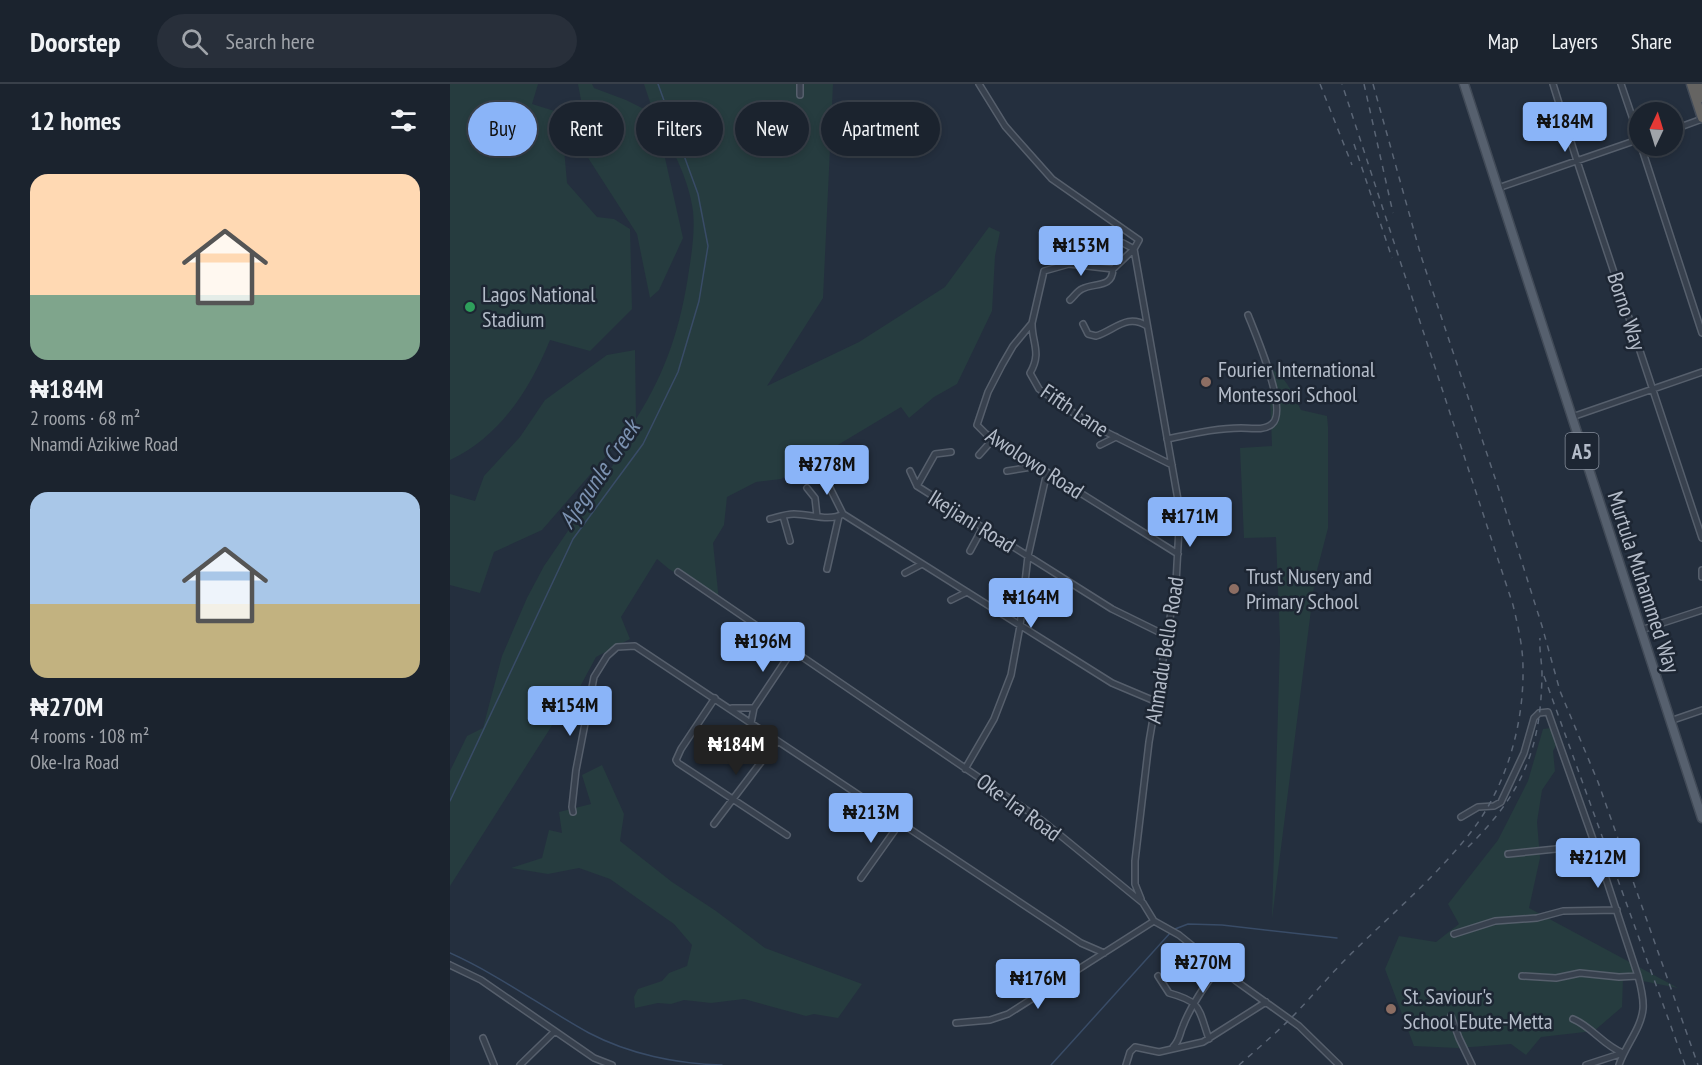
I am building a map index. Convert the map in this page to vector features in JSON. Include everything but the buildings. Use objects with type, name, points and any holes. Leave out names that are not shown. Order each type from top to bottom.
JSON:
[{"type":"highway","points":[[1691,84],[1702,119]]},
{"type":"highway","points":[[1698,84],[1702,98]]},
{"type":"main road","name":"Murtula Muhammed Way","points":[[1464,84],[1702,818]]},
{"type":"street","points":[[800,84],[800,95]]},
{"type":"street","points":[[979,84],[1005,126],[1052,179],[1139,240],[1134,249],[1113,269],[1112,277],[1107,283],[1083,288],[1070,300]]},
{"type":"street","name":"Borno Way","points":[[1553,84],[1702,538]]},
{"type":"street","points":[[1621,84],[1629,108]]},
{"type":"street","points":[[1683,126],[1702,119]]},
{"type":"street","points":[[1498,188],[1629,143]]},
{"type":"street","points":[[1644,156],[1702,333]]},
{"type":"street","points":[[1104,242],[1123,243],[1134,249]]},
{"type":"street","name":"Ahmadu Bello Road","points":[[1134,249],[1178,500],[1176,583],[1149,742],[1135,861],[1136,888],[1143,903]]},
{"type":"street","name":"Awolowo Road","points":[[1113,269],[1069,264],[1044,271],[1032,323],[1002,364],[977,422],[979,428],[994,438],[1178,554]]},
{"type":"street","points":[[1167,439],[1222,428],[1269,427],[1275,422],[1278,402],[1248,315]]},
{"type":"street","points":[[1083,324],[1088,334],[1096,336],[1127,321],[1142,322],[1147,326]]},
{"type":"street","name":"Fifth Lane","points":[[1032,323],[1036,363],[1030,373],[1039,389],[1069,410],[1116,437],[1172,465]]},
{"type":"street","points":[[1572,417],[1702,372]]},
{"type":"street","points":[[1100,445],[1116,437]]},
{"type":"street","points":[[979,455],[994,438]]},
{"type":"street","points":[[917,486],[936,454],[951,452]]},
{"type":"street","points":[[1007,471],[1038,466]]},
{"type":"street","name":"Ikejiani Road","points":[[910,471],[917,486],[1112,609],[1167,636]]},
{"type":"street","points":[[965,769],[994,719],[1011,675],[1020,626],[1028,556],[1047,472]]},
{"type":"street","points":[[824,476],[841,515],[827,569]]},
{"type":"street","points":[[807,488],[815,498],[817,516]]},
{"type":"street","points":[[770,519],[792,514],[841,515],[1112,683],[1156,702]]},
{"type":"street","points":[[783,516],[790,541]]},
{"type":"street","points":[[970,551],[983,527]]},
{"type":"street","points":[[905,573],[922,564]]},
{"type":"street","points":[[1702,570],[1702,577]]},
{"type":"street","name":"Oke-Ira Road","points":[[678,572],[1044,822],[1143,903],[1154,921],[1179,935],[1299,1026],[1339,1065]]},
{"type":"street","points":[[951,600],[967,592]]},
{"type":"street","points":[[1641,630],[1702,610]]},
{"type":"street","points":[[573,812],[576,770],[591,687],[599,666],[617,647],[635,646],[1081,943],[1104,953]]},
{"type":"street","points":[[751,723],[754,708],[792,651]]},
{"type":"street","points":[[714,698],[675,759],[787,835]]},
{"type":"street","points":[[730,708],[754,708]]},
{"type":"street","points":[[1670,721],[1702,710]]},
{"type":"street","points":[[1461,817],[1478,807],[1494,806],[1501,802],[1524,753],[1534,717],[1539,713],[1548,712],[1617,910],[1643,996],[1641,1018],[1619,1065]]},
{"type":"street","points":[[714,824],[777,741]]},
{"type":"street","points":[[861,878],[900,823]]},
{"type":"street","points":[[1508,854],[1595,845]]},
{"type":"street","points":[[1454,934],[1495,921],[1537,918],[1563,911],[1617,910]]},
{"type":"street","points":[[956,1023],[990,1020],[1008,1014],[1131,938],[1154,921]]},
{"type":"street","points":[[450,965],[481,980],[594,1058],[612,1065]]},
{"type":"street","points":[[1171,1048],[1179,1042],[1182,1027],[1201,991],[1219,967]]},
{"type":"street","points":[[1522,976],[1556,978],[1580,973],[1619,977],[1638,976]]},
{"type":"street","points":[[1158,976],[1169,993],[1195,1003],[1209,1038]]},
{"type":"street","points":[[1126,1065],[1130,1052],[1135,1047],[1159,1052],[1192,1045],[1209,1038],[1266,1002]]},
{"type":"street","points":[[1451,1016],[1472,1065]]},
{"type":"street","points":[[1573,1019],[1623,1053]]},
{"type":"street","points":[[520,1065],[554,1032]]},
{"type":"street","points":[[483,1038],[494,1065]]},
{"type":"street","points":[[1586,1065],[1623,1053]]},
{"type":"street","points":[[1599,1061],[1605,1065]]},
{"type":"green space","points":[[450,84],[538,84],[533,102],[468,102],[468,156],[537,156],[537,106],[549,109],[549,156],[565,156],[567,183],[597,217],[614,219],[630,229],[632,309],[590,351],[550,340],[533,376],[511,410],[484,438],[450,460]]},
{"type":"green space","points":[[578,84],[592,84],[594,88],[636,105],[636,156],[665,156],[683,238],[659,290],[650,298],[637,234],[587,156],[624,156],[624,102],[581,102]]},
{"type":"green space","points":[[644,84],[833,84],[832,102],[821,102],[821,156],[830,156],[823,298],[767,386],[859,342],[945,287],[989,227],[1000,232],[995,256],[992,311],[957,384],[934,397],[909,418],[901,407],[781,479],[756,482],[727,497],[724,525],[713,543],[719,601],[657,559],[621,617],[630,639],[596,657],[575,696],[572,694],[450,886],[450,771],[467,736],[483,728],[502,656],[527,598],[544,566],[613,465],[634,424],[542,530],[494,552],[480,593],[450,585],[450,494],[475,501],[484,476],[520,437],[545,400],[607,355],[635,350],[636,419],[656,384],[671,348],[682,310],[689,270],[694,226],[693,211],[688,187],[675,156],[723,156],[723,102],[650,102]]},
{"type":"green space","points":[[1269,368],[1285,381],[1301,410],[1327,416],[1328,427],[1328,528],[1315,578],[1272,919],[1280,641],[1276,537],[1244,538],[1240,448],[1272,446]]},
{"type":"green space","points":[[1551,728],[1561,737],[1553,751],[1555,771],[1542,790],[1537,822],[1540,858],[1529,908],[1678,988],[1623,977],[1622,1007],[1594,1031],[1541,1037],[1526,1055],[1511,1044],[1458,1048],[1414,1046],[1385,969],[1399,936],[1436,942],[1459,924],[1448,904],[1498,840],[1528,781],[1543,729]]},
{"type":"green space","points":[[602,765],[624,814],[620,841],[672,882],[716,911],[765,948],[862,984],[838,1018],[814,1014],[806,1016],[744,999],[711,1003],[684,1000],[671,1004],[658,1003],[635,1008],[634,997],[638,989],[662,981],[669,973],[687,966],[692,945],[674,924],[610,879],[579,868],[548,874],[511,868],[542,858],[549,830],[562,833],[559,812],[591,804],[582,775]]},
{"type":"waterway","name":"Ajegunle Creek","points":[[450,801],[573,539],[643,444],[678,372],[699,301],[708,246],[698,194],[658,84]]},
{"type":"waterway","points":[[1175,929],[1188,924],[1222,925],[1337,938]]},
{"type":"waterway","points":[[1051,1065],[1171,932]]},
{"type":"waterway","points":[[450,953],[486,971],[589,1033],[620,1047],[671,1060],[722,1065]]},
{"type":"railway","points":[[1320,84],[1352,165]]},
{"type":"railway","points":[[1239,1065],[1290,1019],[1347,958],[1427,881],[1467,837],[1480,819],[1502,779],[1510,757],[1520,713],[1522,652],[1513,605],[1342,84]]},
{"type":"railway","points":[[1364,84],[1393,213]]},
{"type":"railway","points":[[1373,84],[1421,256],[1500,493],[1560,691],[1598,782],[1698,1065]]},
{"type":"railway","points":[[1354,144],[1392,258]]},
{"type":"railway","points":[[1468,847],[1502,808],[1525,769],[1538,726],[1541,701],[1540,638]]},
{"type":"railway","points":[[1544,676],[1685,1065]]},
{"type":"place","name":"Lagos National Stadium","points":[[470,307]]},
{"type":"place","name":"Fourier International Montessori School","points":[[1206,382]]},
{"type":"place","name":"Trust Nusery and Primary School","points":[[1234,589]]},
{"type":"place","name":"St. Saviour's School Ebute-Metta","points":[[1391,1009]]}]
